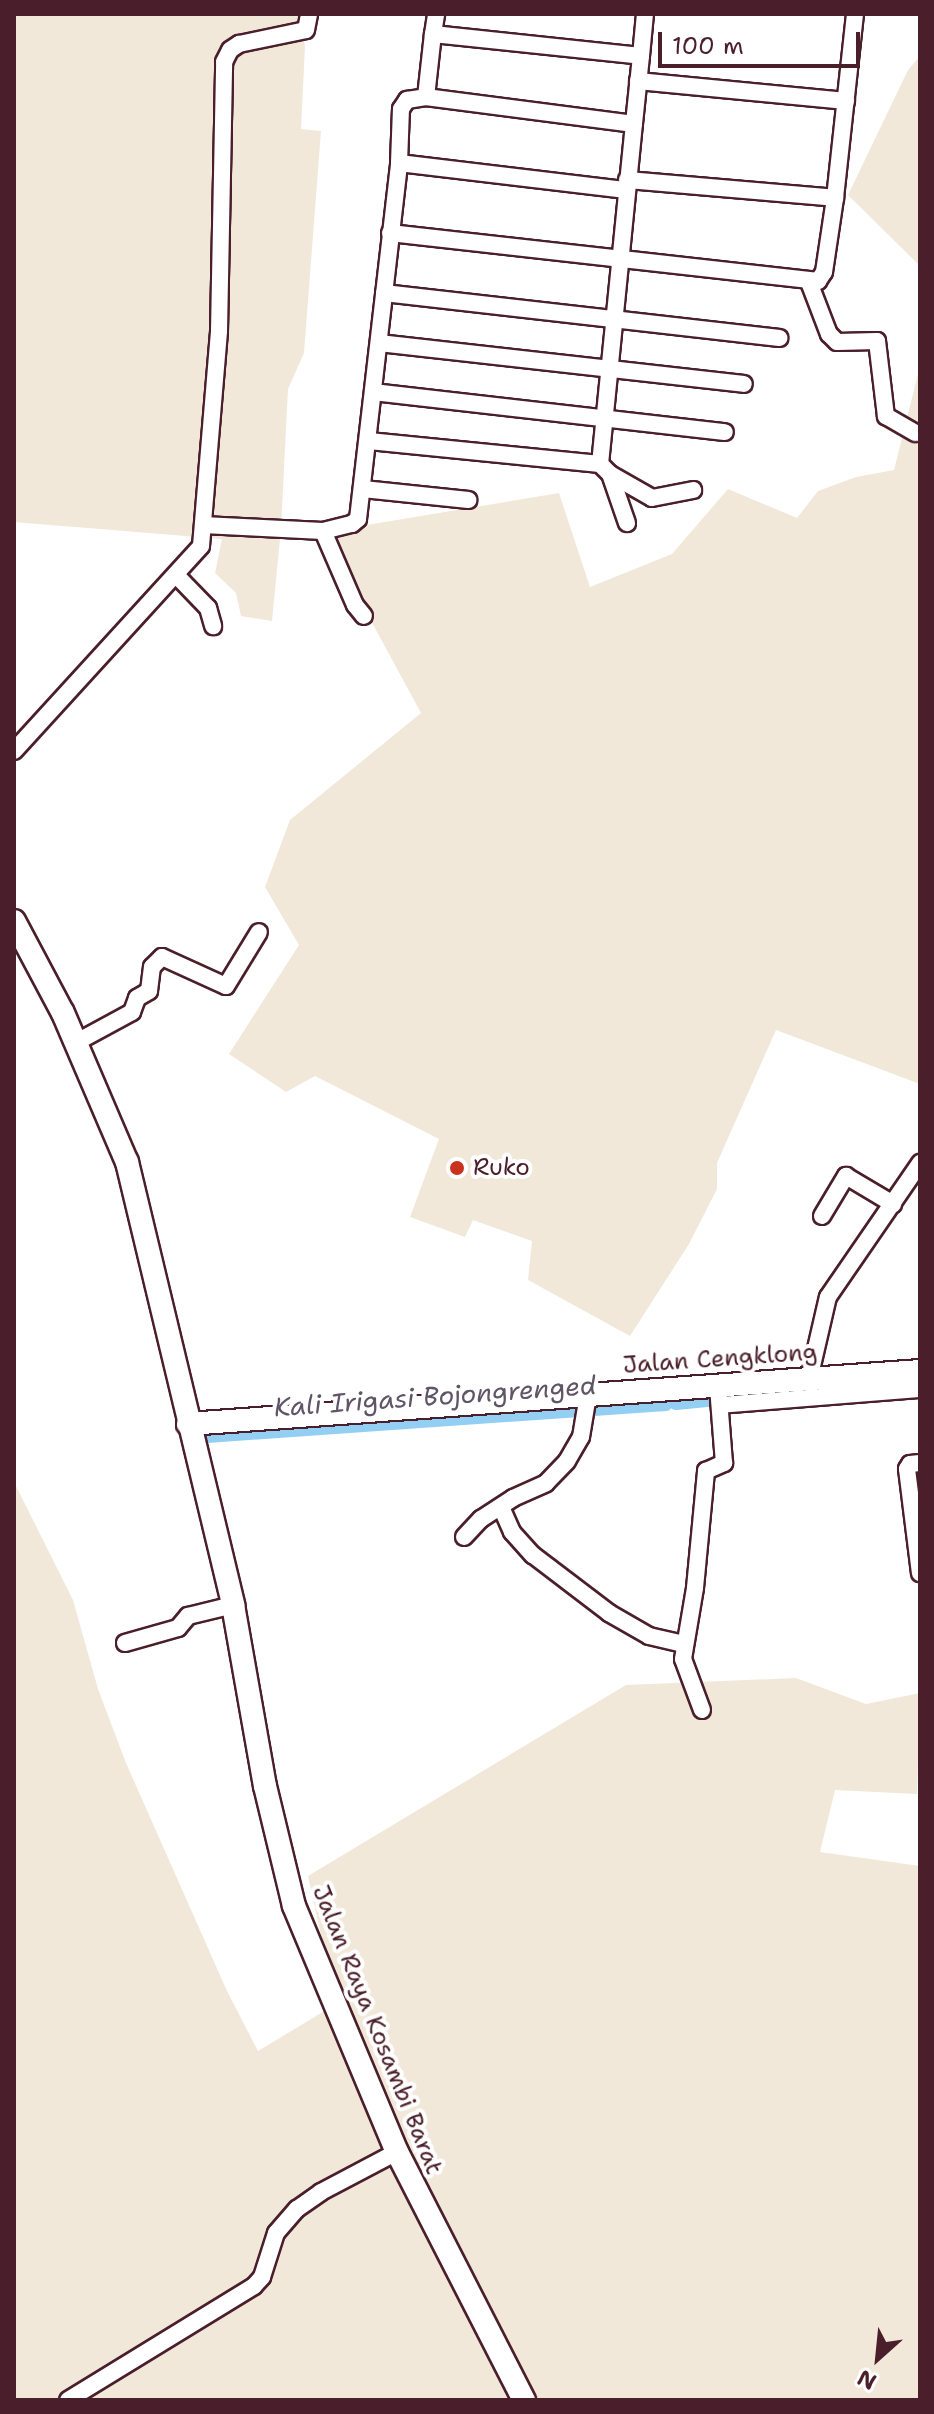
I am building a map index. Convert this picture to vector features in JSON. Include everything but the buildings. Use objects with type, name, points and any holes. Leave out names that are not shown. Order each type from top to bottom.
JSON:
[{"type":"main road","name":"Jalan Raya Kosambi Barat","points":[[14,921],[75,1043],[127,1162],[233,1605],[265,1786],[294,1906],[397,2152],[524,2400]]},
{"type":"main road","name":"Jalan Cengklong","points":[[188,1424],[719,1395],[809,1379],[920,1371]]},
{"type":"street","points":[[14,751],[199,550],[219,331],[224,62],[230,50],[239,44],[306,30],[309,14]]},
{"type":"street","points":[[426,97],[436,14]]},
{"type":"street","points":[[627,523],[605,469],[604,419],[645,14]]},
{"type":"street","points":[[390,233],[813,282],[824,272],[855,14]]},
{"type":"street","points":[[433,34],[641,56]]},
{"type":"street","points":[[638,81],[846,101]]},
{"type":"street","points":[[203,525],[323,531],[352,524],[358,519],[399,163],[401,109],[407,100],[426,97],[634,124]]},
{"type":"street","points":[[399,163],[626,185],[835,198]]},
{"type":"street","points":[[813,282],[829,334],[837,342],[877,341],[886,416],[916,433]]},
{"type":"street","points":[[384,293],[779,338]]},
{"type":"street","points":[[379,343],[744,384]]},
{"type":"street","points":[[373,392],[725,432]]},
{"type":"street","points":[[369,441],[605,469],[652,498],[693,490]]},
{"type":"street","points":[[363,489],[468,500]]},
{"type":"street","points":[[323,531],[355,605],[364,616]]},
{"type":"street","points":[[177,576],[208,608],[213,626]]},
{"type":"street","points":[[75,1043],[132,1012],[137,998],[149,991],[151,968],[162,957],[226,986],[259,932]]},
{"type":"street","points":[[809,1379],[828,1297],[920,1163]]},
{"type":"street","points":[[822,1216],[846,1176],[893,1204]]},
{"type":"street","points":[[702,1710],[684,1668],[684,1644],[695,1588],[706,1471],[724,1463],[719,1395],[920,1389]]},
{"type":"street","points":[[464,1537],[481,1519],[546,1483],[567,1461],[577,1448],[587,1404]]},
{"type":"street","points":[[920,1463],[910,1464],[907,1469],[920,1573]]},
{"type":"street","points":[[501,1507],[512,1532],[533,1555],[609,1613],[649,1636],[684,1644]]},
{"type":"street","points":[[125,1643],[176,1629],[188,1616],[233,1605]]},
{"type":"street","points":[[68,2400],[254,2286],[262,2277],[276,2233],[297,2209],[321,2192],[397,2152]]},
{"type":"shaded area","points":[[14,14],[299,14],[305,46],[301,129],[321,131],[304,353],[288,389],[281,529],[272,621],[241,616],[236,593],[215,573],[222,539],[14,522]]},
{"type":"shaded area","points":[[920,56],[920,266],[848,195],[908,70]]},
{"type":"shaded area","points":[[920,366],[920,1084],[776,1030],[717,1163],[717,1189],[689,1244],[630,1336],[528,1280],[532,1241],[473,1220],[465,1237],[410,1217],[439,1139],[315,1076],[286,1092],[229,1054],[299,945],[265,887],[290,820],[421,713],[357,595],[331,531],[559,493],[590,587],[672,554],[728,489],[797,518],[818,491],[856,477],[894,470]]},
{"type":"shaded area","points":[[14,1482],[73,1600],[98,1689],[126,1763],[227,1991],[258,2051],[336,2004],[308,1876],[626,1685],[796,1678],[866,1704],[920,1693],[917,1794],[835,1790],[820,1852],[920,1866],[920,2400],[14,2400]]},
{"type":"waterway","name":"Kali Irigasi Bojongrenged","points":[[676,1403],[728,1398]]},
{"type":"waterway","name":"Kali Irigasi Bojongrenged","points":[[207,1436],[666,1404]]},
{"type":"place","name":"Ruko","points":[[457,1168]]}]
